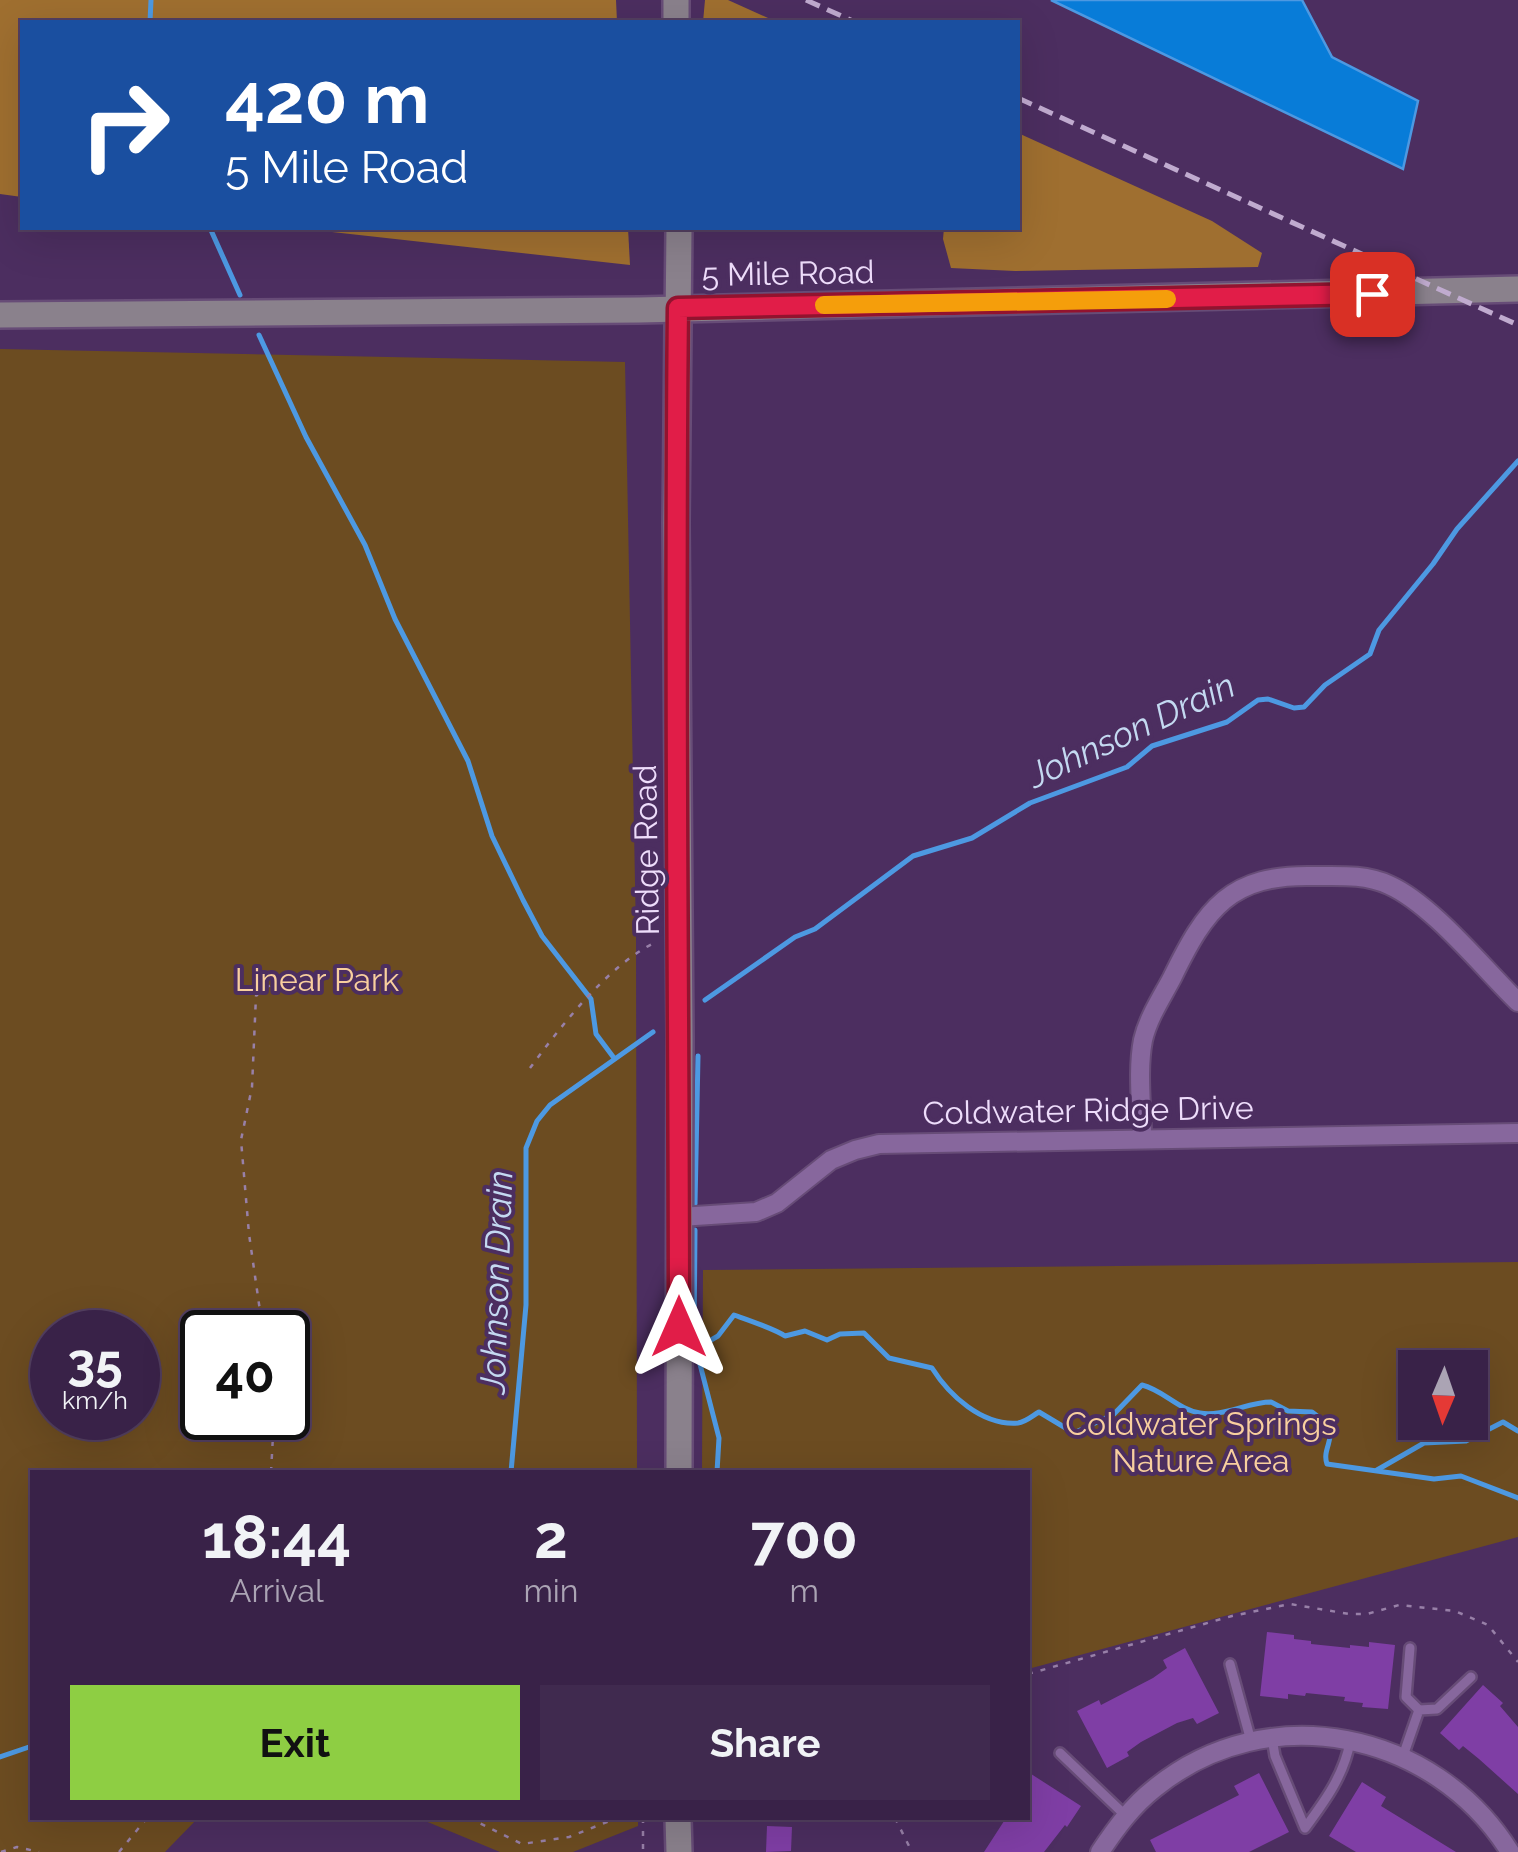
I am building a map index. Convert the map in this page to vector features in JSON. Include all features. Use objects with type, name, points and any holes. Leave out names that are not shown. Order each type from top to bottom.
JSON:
[{"type":"street","name":"Ridge Road","points":[[678,230],[678,1470]]},
{"type":"street","name":"5 Mile Road","points":[[0,315],[678,308],[1518,290]]},
{"type":"street","points":[[1142,1139],[1142,1054],[1149,1023],[1203,919],[1228,897],[1259,882],[1283,876],[1359,876],[1392,886],[1426,911],[1518,1002]]},
{"type":"street","name":"Coldwater Ridge Drive","points":[[680,1218],[756,1212],[777,1203],[831,1160],[866,1146],[1518,1133]]},
{"type":"street","points":[[1101,1852],[1126,1816],[1156,1787],[1192,1763],[1251,1741],[1311,1735],[1350,1739],[1403,1756],[1436,1774],[1472,1803],[1510,1852]]},
{"type":"street","points":[[678,1820],[679,1852]]},
{"type":"lane","points":[[1410,1648],[1406,1698],[1419,1710],[1437,1709],[1471,1677]]},
{"type":"lane","points":[[1230,1664],[1251,1741]]},
{"type":"lane","points":[[1403,1756],[1419,1710]]},
{"type":"lane","points":[[1272,1737],[1305,1828],[1331,1792],[1347,1759],[1350,1739]]},
{"type":"lane","points":[[1060,1754],[1126,1816]]},
{"type":"path","points":[[530,1068],[554,1036],[638,950],[680,930]]},
{"type":"path","points":[[260,1310],[242,1140],[252,1087],[256,996],[268,985],[290,978],[304,980]]},
{"type":"path","points":[[271,1470],[273,1440]]},
{"type":"path","points":[[1030,1673],[1232,1616],[1290,1604],[1349,1614],[1367,1614],[1399,1604],[1454,1611],[1488,1625],[1518,1662]]},
{"type":"path","points":[[119,1852],[145,1820]]},
{"type":"path","points":[[473,1820],[522,1844],[568,1836],[608,1820]]},
{"type":"path","points":[[642,1820],[642,1852]]},
{"type":"path","points":[[896,1820],[912,1852]]},
{"type":"path","points":[[1,1852],[17,1847],[40,1852]]},
{"type":"green space","name":"Linear Park","points":[[0,349],[625,362],[636,934],[637,1470],[30,1470],[30,1820],[196,1820],[165,1852],[0,1852]]},
{"type":"green space","name":"Coldwater Springs Nature Area","points":[[1518,1262],[1518,1537],[1030,1668],[1030,1470],[702,1470],[703,1270]]},
{"type":"green space","points":[[423,1820],[638,1820],[638,1826],[573,1852],[500,1852]]},
{"type":"shaded area","points":[[0,0],[616,0],[617,20],[20,20],[20,197],[0,194]]},
{"type":"shaded area","points":[[705,0],[728,0],[773,20],[703,20]]},
{"type":"shaded area","points":[[1020,134],[1212,221],[1262,253],[1258,267],[1015,271],[951,268],[944,230],[1020,230]]},
{"type":"shaded area","points":[[314,230],[628,230],[630,265]]},
{"type":"water","points":[[1051,0],[1302,0],[1332,57],[1418,101],[1403,169]]},
{"type":"building","points":[[1267,1632],[1294,1635],[1294,1639],[1311,1644],[1350,1648],[1369,1647],[1369,1642],[1395,1645],[1388,1709],[1362,1707],[1363,1703],[1344,1701],[1345,1697],[1306,1693],[1288,1694],[1288,1699],[1260,1696]]},
{"type":"building","points":[[1185,1648],[1219,1713],[1197,1724],[1193,1718],[1177,1723],[1141,1742],[1127,1752],[1129,1756],[1107,1768],[1077,1711],[1099,1700],[1101,1705],[1153,1678],[1167,1668],[1163,1660]]},
{"type":"building","points":[[1483,1685],[1503,1703],[1500,1706],[1518,1727],[1518,1794],[1463,1746],[1459,1750],[1440,1733]]},
{"type":"building","points":[[1030,1773],[1081,1806],[1044,1852],[984,1852],[1005,1820],[1030,1820]]},
{"type":"building","points":[[1259,1773],[1289,1832],[1249,1852],[1156,1852],[1150,1840],[1239,1795],[1234,1786]]},
{"type":"building","points":[[1362,1782],[1386,1797],[1381,1806],[1456,1852],[1356,1852],[1329,1836]]},
{"type":"building","points":[[767,1826],[792,1827],[791,1851],[766,1852]]},
{"type":"waterway","points":[[150,20],[151,0]]},
{"type":"waterway","points":[[211,230],[240,295]]},
{"type":"waterway","points":[[259,335],[468,761],[492,836],[523,900],[542,936],[591,999],[596,1034],[614,1058]]},
{"type":"waterway","name":"Johnson Drain","points":[[705,1000],[795,937],[815,929],[913,856],[972,838],[1030,803],[1127,767],[1152,746],[1227,722],[1258,700],[1304,707],[1325,685],[1370,654],[1379,630],[1457,529],[1518,461]]},
{"type":"waterway","name":"Johnson Drain","points":[[511,1470],[526,1305],[526,1148],[537,1121],[550,1105],[653,1032]]},
{"type":"waterway","points":[[695,1204],[698,1056]]},
{"type":"waterway","points":[[695,1230],[694,1341],[719,1438],[717,1470]]},
{"type":"waterway","points":[[695,1345],[699,1347],[718,1336],[734,1315],[785,1336],[805,1331],[827,1340],[840,1334],[864,1333],[889,1358],[932,1368],[957,1398],[979,1414],[1018,1423],[1039,1412],[1074,1433],[1114,1414],[1142,1385],[1200,1413],[1271,1402],[1288,1411],[1312,1412],[1330,1426],[1327,1464],[1434,1479],[1461,1476],[1518,1498]]},
{"type":"waterway","points":[[1377,1470],[1424,1443],[1466,1441],[1503,1422],[1518,1431]]},
{"type":"waterway","name":"Johnson Drain","points":[[0,1757],[30,1747]]},
{"type":"railway","points":[[806,0],[851,20]]},
{"type":"railway","points":[[1020,99],[1518,325]]},
{"type":"slow traffic","points":[[824,305],[1167,299]]},
{"type":"route","points":[[679,1327],[678,308],[1372,294]]}]
